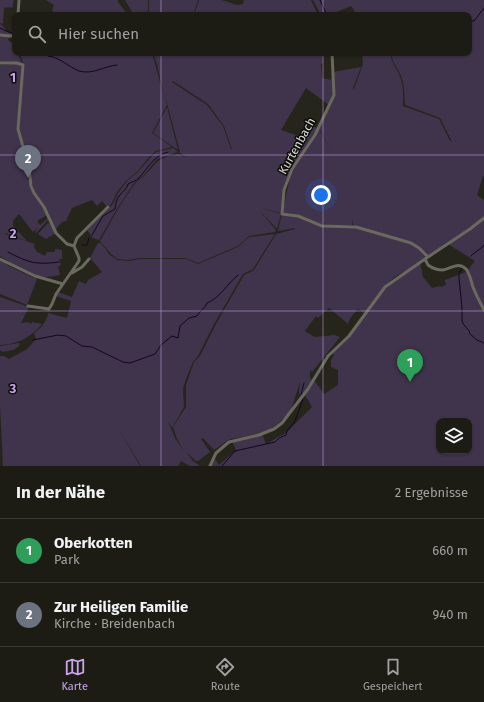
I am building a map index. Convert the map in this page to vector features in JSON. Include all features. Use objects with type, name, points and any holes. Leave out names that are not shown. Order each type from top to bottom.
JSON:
[{"type":"street","points":[[18,12],[19,0]]},
{"type":"street","points":[[0,35],[12,36]]},
{"type":"street","name":"Kurtenbach","points":[[332,56],[334,95],[315,135],[292,169],[284,190],[282,214],[298,216],[322,226],[356,227],[411,244],[419,248],[426,258]]},
{"type":"street","points":[[0,63],[20,64],[23,67],[18,129],[30,168],[31,186],[44,207],[56,233],[67,244],[74,246]]},
{"type":"street","points":[[28,306],[49,309],[56,294],[72,272],[79,258],[74,246],[77,238],[108,207]]},
{"type":"street","points":[[210,466],[216,453],[230,442],[262,434],[278,426],[287,417],[308,389],[332,352],[347,339],[385,287],[484,218]]},
{"type":"street","points":[[426,258],[428,265],[438,270],[444,270],[456,265],[465,268],[469,273],[475,292],[484,310]]},
{"type":"street","points":[[0,259],[35,276],[63,284]]},
{"type":"street","points":[[72,272],[82,267],[89,259]]},
{"type":"shaded area","points":[[0,0],[14,0],[12,9],[11,7],[4,8],[3,24],[0,23]]},
{"type":"shaded area","points":[[46,0],[118,0],[126,12],[54,12],[52,10],[54,5]]},
{"type":"shaded area","points":[[125,0],[148,0],[147,12],[132,12]]},
{"type":"shaded area","points":[[149,0],[198,0],[194,12],[148,12]]},
{"type":"shaded area","points":[[199,0],[222,0],[237,5],[243,4],[244,0],[311,0],[317,12],[195,12]]},
{"type":"shaded area","points":[[313,0],[484,0],[484,8],[481,12],[484,9],[484,176],[477,195],[484,200],[484,466],[210,466],[214,458],[219,465],[236,450],[232,441],[253,438],[262,434],[266,444],[287,432],[312,407],[305,395],[314,380],[324,394],[338,385],[338,370],[331,367],[331,360],[334,355],[332,352],[347,339],[384,290],[407,271],[400,274],[388,283],[364,313],[358,309],[351,317],[347,325],[347,323],[329,308],[318,318],[316,316],[305,331],[315,337],[334,335],[340,337],[312,372],[310,370],[310,377],[312,381],[301,397],[299,392],[300,382],[291,410],[271,429],[257,435],[230,439],[214,450],[203,438],[201,439],[210,452],[196,461],[186,452],[199,466],[190,466],[181,461],[178,466],[141,466],[117,426],[140,466],[3,466],[0,405],[0,356],[4,356],[9,359],[27,349],[36,339],[34,333],[43,324],[48,313],[67,318],[71,301],[56,296],[58,292],[72,297],[79,281],[86,284],[88,280],[102,272],[90,258],[98,243],[101,243],[110,255],[118,260],[186,259],[198,264],[238,247],[249,237],[275,234],[253,269],[243,274],[214,324],[198,356],[193,362],[183,389],[184,407],[172,428],[168,422],[176,440],[184,451],[177,439],[173,427],[186,407],[186,385],[194,362],[200,356],[216,324],[244,275],[254,270],[276,234],[295,229],[278,230],[282,214],[297,217],[320,227],[349,227],[366,230],[353,225],[352,220],[352,225],[323,225],[297,214],[282,213],[292,171],[319,129],[332,152],[319,128],[334,95],[333,72],[361,67],[353,88],[354,89],[363,64],[362,56],[391,56],[402,84],[403,106],[439,119],[452,142],[440,118],[405,105],[404,87],[400,73],[392,56],[472,56],[472,12],[355,12],[351,6],[336,12],[319,12]],"holes":[[[467,231],[448,244],[475,261],[466,272],[445,280],[446,285],[432,288],[423,277],[420,262]]]},
{"type":"shaded area","points":[[0,24],[6,30],[4,31],[12,34],[8,40],[12,43],[12,56],[19,56],[22,64],[0,63]]},
{"type":"shaded area","points":[[21,56],[153,56],[163,93],[154,56],[322,56],[322,78],[331,80],[332,72],[333,93],[329,105],[306,88],[281,130],[302,137],[309,125],[318,128],[291,169],[284,187],[281,213],[261,208],[281,214],[277,229],[259,210],[276,230],[275,232],[249,236],[238,246],[198,263],[185,258],[118,259],[111,254],[100,241],[119,207],[136,182],[158,161],[168,156],[178,154],[186,158],[179,152],[164,92],[167,105],[152,133],[172,147],[156,151],[150,156],[137,172],[127,180],[117,192],[112,203],[102,213],[101,212],[107,207],[102,201],[97,206],[92,200],[72,208],[66,221],[62,222],[55,230],[34,191],[19,129],[23,64]],"holes":[[[173,81],[208,104],[224,126],[232,149],[223,126],[207,105],[172,82]]]},
{"type":"shaded area","points":[[17,64],[22,66],[17,127],[29,169],[29,174],[26,175],[28,180],[30,180],[35,195],[47,215],[37,221],[40,225],[48,218],[49,219],[36,233],[35,232],[38,227],[33,232],[19,214],[13,221],[13,226],[27,241],[5,234],[35,244],[34,247],[37,252],[45,256],[47,252],[55,252],[55,249],[62,250],[62,259],[59,259],[61,265],[58,267],[60,275],[44,277],[33,275],[0,256],[0,65]]},
{"type":"shaded area","points":[[167,107],[178,150],[153,133]]},
{"type":"shaded area","points":[[173,148],[178,152],[157,159],[143,176],[135,182],[118,207],[99,240],[93,238],[87,230],[113,204],[118,193],[128,180],[137,173],[156,152]]},
{"type":"shaded area","points":[[48,223],[51,224],[56,233],[46,239],[38,234]]},
{"type":"shaded area","points":[[0,259],[9,266],[37,279],[27,305],[0,294]]},
{"type":"shaded area","points":[[0,297],[29,307],[21,323],[28,322],[31,324],[32,322],[42,324],[28,337],[18,342],[0,345]]},
{"type":"shaded area","points":[[20,344],[17,348],[12,350],[2,352],[0,350],[0,346]]},
{"type":"waterway","points":[[320,0],[326,12]]},
{"type":"waterway","points":[[472,21],[474,21],[484,8]]},
{"type":"waterway","points":[[0,28],[12,34]]},
{"type":"waterway","points":[[48,56],[56,58],[75,69],[84,72],[117,65]]},
{"type":"waterway","points":[[92,235],[103,216],[115,209],[118,198],[128,184],[139,178],[155,159],[168,152]]},
{"type":"waterway","points":[[82,245],[87,245],[89,238]]},
{"type":"waterway","points":[[471,256],[484,245]]},
{"type":"waterway","points":[[8,252],[22,259],[38,263],[59,262]]},
{"type":"waterway","points":[[462,268],[459,273],[462,321],[470,332],[469,333],[477,340],[484,343]]},
{"type":"waterway","points":[[33,340],[58,335],[66,336],[82,346],[92,347],[123,362],[130,363],[155,354],[161,345],[172,336],[178,338],[180,326],[189,318],[197,316],[207,303],[216,298],[238,275]]},
{"type":"waterway","points":[[301,395],[304,383]]},
{"type":"waterway","points":[[222,466],[235,451],[275,442],[279,438],[286,435],[287,431],[295,421],[303,399]]},
{"type":"place","name":"Zur Heiligen Familie","points":[[28,178]]},
{"type":"place","name":"Oberkotten","points":[[410,382]]}]
